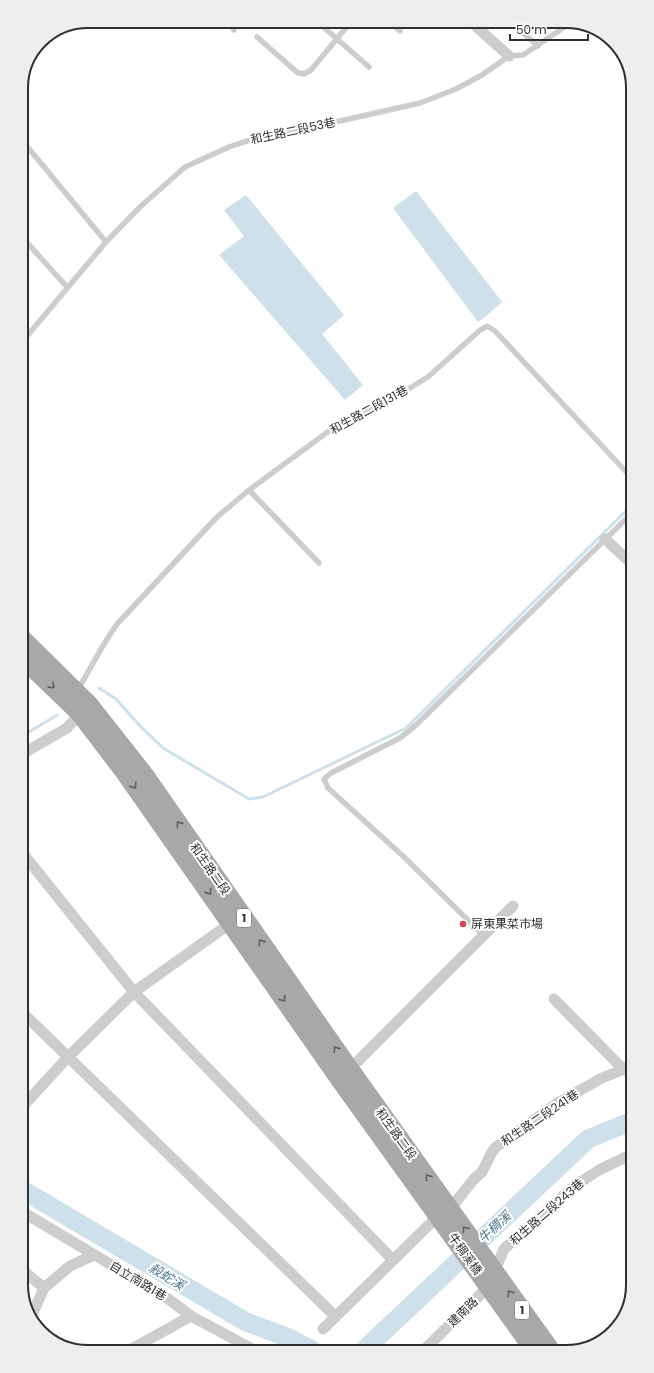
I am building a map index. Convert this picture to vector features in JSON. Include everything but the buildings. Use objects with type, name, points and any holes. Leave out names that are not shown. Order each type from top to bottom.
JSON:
[{"type":"main road","name":"和生路二段","points":[[28,645],[78,703],[145,775],[236,919],[443,1216]]},
{"type":"main road","name":"和生路二段","points":[[28,663],[78,703]]},
{"type":"main road","name":"牛稠溪橋","points":[[443,1216],[490,1281]]},
{"type":"main road","name":"1","points":[[490,1281],[547,1345]]},
{"type":"main road","name":"1","points":[[490,1281],[530,1345]]},
{"type":"street","points":[[478,28],[509,56]]},
{"type":"street","points":[[605,539],[626,558]]},
{"type":"street","points":[[28,751],[67,728],[78,703]]},
{"type":"street","points":[[28,860],[134,992],[393,1260]]},
{"type":"street","points":[[345,1074],[514,906]]},
{"type":"street","points":[[28,1101],[68,1057],[134,992],[236,919]]},
{"type":"street","points":[[554,999],[626,1066]]},
{"type":"street","points":[[28,1018],[336,1316]]},
{"type":"street","name":"和生路二段241巷","points":[[323,1329],[393,1260],[443,1216],[474,1179],[482,1172],[496,1147],[559,1102],[602,1078],[626,1069]]},
{"type":"street","name":"和生路二段243巷","points":[[490,1281],[504,1249],[573,1187],[599,1170],[626,1157]]},
{"type":"street","name":"自立南路1巷","points":[[28,1215],[167,1298],[191,1316],[241,1345]]},
{"type":"street","points":[[34,1310],[44,1288],[70,1266],[94,1255]]},
{"type":"street","points":[[28,1275],[44,1288]]},
{"type":"street","name":"建南路","points":[[429,1345],[490,1281]]},
{"type":"street","points":[[139,1345],[191,1316]]},
{"type":"lane","points":[[325,28],[368,67]]},
{"type":"lane","points":[[257,37],[298,72],[304,74],[312,70],[346,28]]},
{"type":"lane","points":[[397,28],[400,31]]},
{"type":"lane","points":[[518,28],[538,46]]},
{"type":"lane","name":"和生路二段53巷","points":[[28,335],[106,242],[140,207],[185,167],[229,147],[259,137],[420,103],[456,89],[482,75],[509,56],[523,55],[562,29]]},
{"type":"lane","points":[[28,147],[106,242]]},
{"type":"lane","points":[[28,244],[68,287]]},
{"type":"lane","name":"和生路二段131巷","points":[[78,703],[91,668],[105,640],[118,623],[217,517],[248,490],[338,425],[387,402],[428,377],[479,331],[487,326],[495,331],[626,472]]},
{"type":"lane","points":[[248,490],[319,563]]},
{"type":"lane","points":[[484,936],[403,856],[328,788],[324,779],[331,773],[400,738],[416,725],[626,519]]},
{"type":"shaded area","points":[[416,191],[502,302],[478,322],[393,208]]},
{"type":"shaded area","points":[[246,195],[344,315],[322,334],[363,385],[345,400],[219,255],[244,236],[224,210]]},
{"type":"waterway","points":[[99,688],[116,699],[141,727],[163,748],[249,799],[263,797],[406,728],[626,511]]},
{"type":"waterway","points":[[28,733],[57,715]]},
{"type":"waterway","name":"牛稠溪","points":[[369,1345],[588,1139],[626,1123]]},
{"type":"waterway","name":"殺蛇溪","points":[[28,1193],[246,1322],[289,1338],[302,1345]]},
{"type":"place","name":"屏東果菜市場","points":[[463,924]]}]
